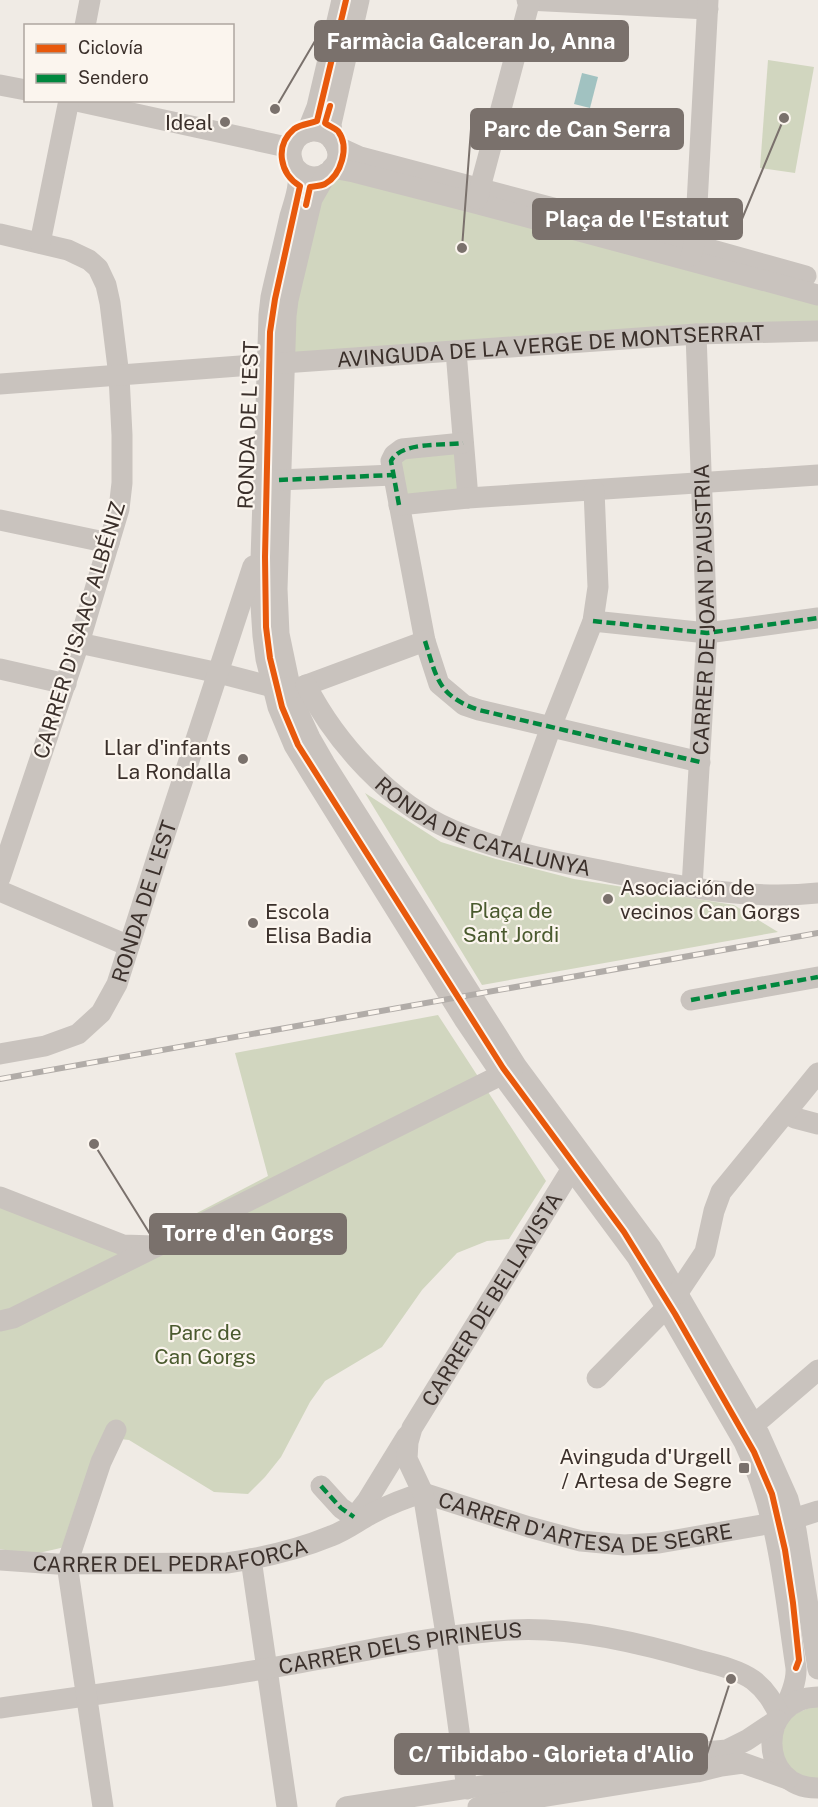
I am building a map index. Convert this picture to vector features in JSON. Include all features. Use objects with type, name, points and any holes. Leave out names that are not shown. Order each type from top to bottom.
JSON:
[{"type":"street","points":[[85,24],[90,0]]},
{"type":"street","points":[[307,132],[317,107],[342,0]]},
{"type":"street","points":[[330,171],[337,158],[331,124],[359,0]]},
{"type":"street","points":[[478,195],[529,0],[708,4],[692,252]]},
{"type":"street","points":[[0,85],[24,90]]},
{"type":"street","points":[[40,243],[70,102]]},
{"type":"street","points":[[78,102],[292,157]]},
{"type":"street","points":[[478,195],[354,172],[330,171],[318,177],[309,177],[300,173],[292,157],[296,140],[307,132],[324,133],[335,143],[360,157],[478,195],[692,252],[818,280]]},
{"type":"street","name":"RONDA DE L'EST","points":[[288,687],[279,634],[277,589],[279,480],[271,297],[299,183],[292,157]]},
{"type":"street","name":"RONDA DE L'EST","points":[[288,687],[263,636],[260,590],[261,543],[275,363],[312,199],[321,181],[330,171]]},
{"type":"street","name":"CARRER D'ISAAC ALBÉNIZ","points":[[0,234],[68,250],[89,260],[98,268],[106,285],[110,303],[119,376],[122,435],[122,483],[119,509],[66,684],[10,817],[0,878]]},
{"type":"street","points":[[692,252],[818,295]]},
{"type":"street","name":"AVINGUDA DE LA VERGE DE MONTSERRAT","points":[[0,384],[696,334],[818,331]]},
{"type":"street","name":"CARRER DE JOAN D'AUSTRIA","points":[[692,887],[707,633],[696,334]]},
{"type":"street","points":[[456,351],[468,498]]},
{"type":"street","points":[[463,443],[402,449],[394,455],[391,461],[424,641],[439,684],[464,705],[700,762]]},
{"type":"street","points":[[279,480],[393,475]]},
{"type":"street","points":[[399,505],[468,498],[818,476]]},
{"type":"street","points":[[507,849],[551,727],[593,621],[598,587],[594,490]]},
{"type":"street","points":[[0,520],[109,543]]},
{"type":"street","name":"RONDA DE L'EST","points":[[0,1054],[45,1047],[78,1034],[101,1013],[117,984],[261,543]]},
{"type":"street","points":[[593,621],[707,633],[818,618]]},
{"type":"street","points":[[79,644],[288,687],[424,641]]},
{"type":"street","points":[[0,669],[66,684]]},
{"type":"street","points":[[288,687],[278,707],[294,745],[464,1019],[643,1237],[672,1301],[783,1521],[818,1669]]},
{"type":"street","name":"RONDA DE CATALUNYA","points":[[288,687],[326,718],[349,749],[395,794],[452,830],[527,856],[692,887],[745,895],[818,893]]},
{"type":"street","points":[[0,891],[129,946]]},
{"type":"street","points":[[691,1000],[818,977]]},
{"type":"street","points":[[509,1071],[572,1170],[672,1301],[752,1421],[788,1499],[783,1521],[796,1674],[788,1702],[772,1732],[771,1745],[773,1758],[779,1769],[813,1807]]},
{"type":"street","points":[[0,1321],[13,1318],[99,1276],[509,1071]]},
{"type":"street","points":[[597,1378],[672,1301],[705,1252],[714,1211],[721,1192],[818,1073]]},
{"type":"street","points":[[786,1113],[795,1118],[818,1124]]},
{"type":"street","name":"CARRER DE BELLAVISTA","points":[[336,1533],[367,1501],[572,1170]]},
{"type":"street","points":[[0,1197],[123,1245],[158,1246]]},
{"type":"street","points":[[99,1276],[116,1252],[100,1237]]},
{"type":"street","points":[[752,1421],[762,1418],[818,1370]]},
{"type":"street","name":"CARRER DE BELLAVISTA","points":[[412,1428],[407,1459],[423,1493],[447,1637],[467,1789]]},
{"type":"street","points":[[103,1807],[67,1564],[101,1462],[116,1430]]},
{"type":"street","points":[[321,1486],[341,1508],[354,1517]]},
{"type":"street","name":"CARRER D'ARTESA DE SEGRE","points":[[336,1533],[375,1512],[423,1493],[529,1527],[581,1540],[624,1545],[659,1543],[783,1521],[818,1511]]},
{"type":"street","name":"CARRER DEL PEDRAFORCA","points":[[0,1560],[67,1564],[227,1563],[273,1555],[336,1533]]},
{"type":"street","points":[[251,1559],[287,1807]]},
{"type":"street","name":"CARRER DELS PIRINEUS","points":[[0,1708],[267,1669],[447,1637],[512,1630],[542,1630],[599,1637],[664,1649],[717,1665],[750,1678],[764,1689],[780,1716]]},
{"type":"street","points":[[478,1807],[504,1798],[694,1753],[718,1752],[738,1745],[780,1716],[791,1705],[803,1699],[818,1697]]},
{"type":"street","points":[[346,1807],[467,1789],[504,1798],[697,1772],[743,1763],[810,1788],[818,1788]]},
{"type":"green space","points":[[768,60],[814,67],[795,173],[760,168]]},
{"type":"green space","points":[[338,176],[818,301],[818,327],[291,354],[295,301],[323,195]]},
{"type":"green space","points":[[458,451],[460,491],[404,497],[399,461],[406,456]]},
{"type":"green space","name":"Plaça de Sant Jordi","points":[[365,793],[441,842],[574,879],[734,905],[778,932],[482,985]]},
{"type":"green space","name":"Parc de Can Gorgs","points":[[438,1015],[546,1181],[509,1239],[487,1241],[457,1253],[422,1290],[382,1347],[325,1381],[310,1402],[281,1457],[248,1494],[214,1492],[129,1440],[102,1437],[65,1547],[30,1555],[0,1549],[0,1190],[105,1233],[147,1239],[268,1176],[235,1053]]},
{"type":"green space","points":[[818,1705],[818,1781],[813,1781],[788,1768],[779,1742],[790,1716]]},
{"type":"water","points":[[582,73],[598,77],[590,108],[574,104]]},
{"type":"railway","points":[[0,1079],[818,933]]},
{"type":"marked path","points":[[399,505],[391,461],[396,455],[413,447],[463,443]]},
{"type":"marked path","points":[[279,480],[393,475]]},
{"type":"marked path","points":[[593,621],[707,633],[818,618]]},
{"type":"marked path","points":[[425,641],[441,684],[447,692],[465,705],[700,762]]},
{"type":"marked path","points":[[691,1000],[818,977]]},
{"type":"marked path","points":[[321,1486],[341,1508],[354,1517]]},
{"type":"cycle path","points":[[346,0],[317,121],[294,129],[284,143],[282,151],[284,167],[293,181],[300,186],[270,332],[265,557],[266,627],[270,658],[282,707],[298,745],[503,1068],[624,1232],[675,1314],[754,1452],[772,1494],[785,1550],[799,1660],[796,1668]]},
{"type":"cycle path","points":[[306,205],[310,187],[323,185],[331,180],[342,160],[342,138],[338,131],[325,123],[330,106]]},
{"type":"place","name":"Farmàcia Galceran Jo, Anna","points":[[275,109]]},
{"type":"place","name":"Plaça de l'Estatut","points":[[784,118]]},
{"type":"place","name":"Ideal","points":[[225,122]]},
{"type":"place","name":"Parc de Can Serra","points":[[462,248]]},
{"type":"place","name":"Llar d'infants La Rondalla","points":[[243,759]]},
{"type":"place","name":"Asociación de vecinos Can Gorgs","points":[[608,899]]},
{"type":"place","name":"Escola Elisa Badia","points":[[253,923]]},
{"type":"place","name":"Torre d'en Gorgs","points":[[94,1144]]},
{"type":"place","name":"Avinguda d'Urgell / Artesa de Segre","points":[[744,1468]]},
{"type":"place","name":"C/ Tibidabo - Glorieta d'Alio","points":[[731,1679]]}]
